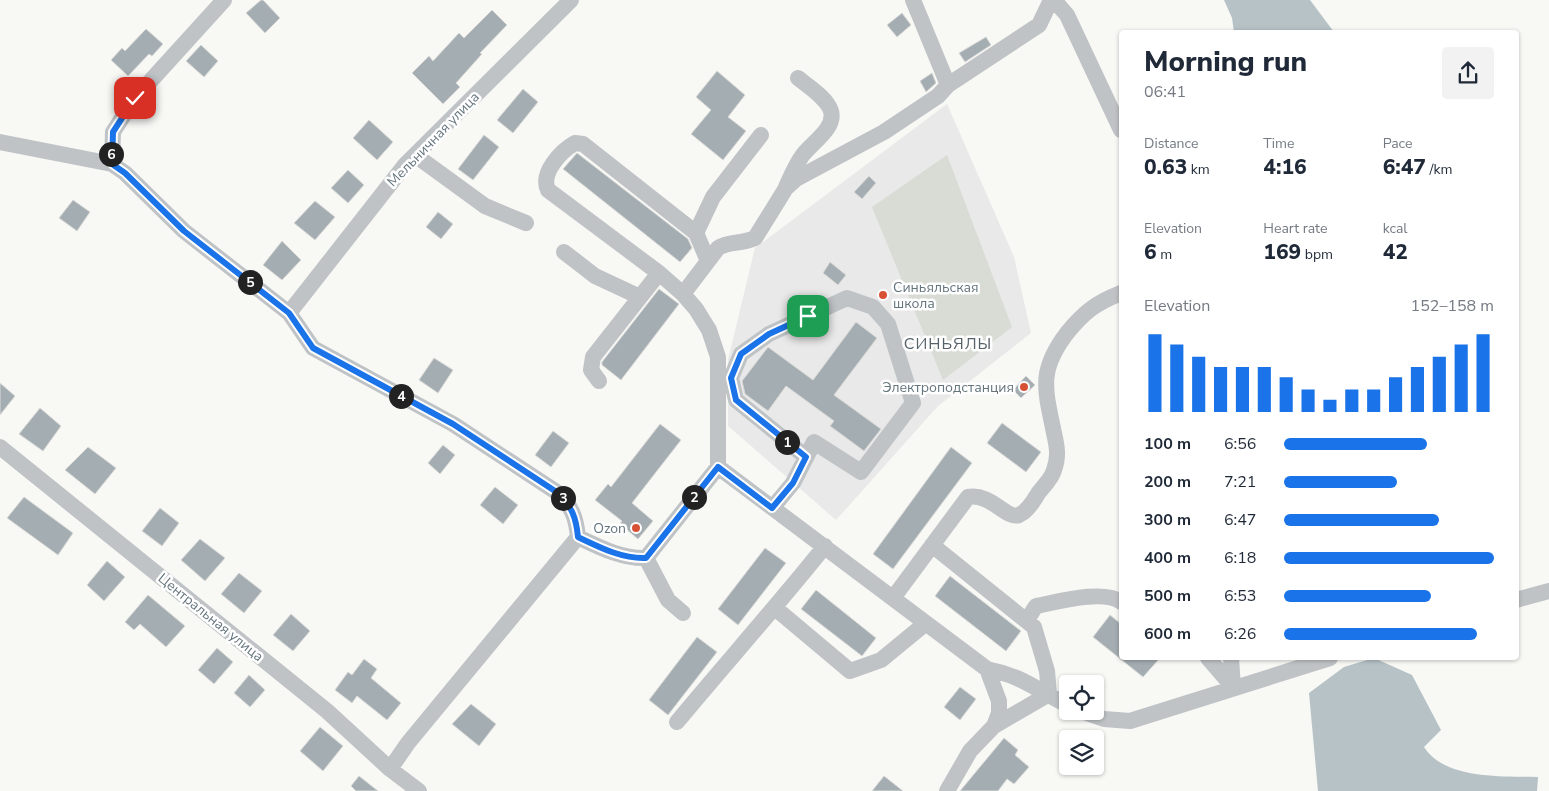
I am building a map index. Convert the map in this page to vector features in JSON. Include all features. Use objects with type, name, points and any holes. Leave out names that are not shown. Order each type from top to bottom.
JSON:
[{"type":"street","points":[[112,164],[113,132],[135,98],[224,0]]},
{"type":"street","name":"Мельничная улица","points":[[289,313],[405,165],[571,0]]},
{"type":"street","points":[[913,0],[948,85]]},
{"type":"street","points":[[786,188],[796,179],[884,132],[938,96],[948,85],[1040,25],[1053,0],[1067,15],[1119,126]]},
{"type":"street","points":[[684,294],[708,261],[723,245],[746,242],[755,238],[786,188],[794,168],[828,128],[832,120],[831,110],[825,102],[798,78]]},
{"type":"street","points":[[696,233],[713,196],[761,136]]},
{"type":"street","points":[[0,142],[112,164],[125,173],[184,231],[289,313],[313,348],[453,424],[558,493],[570,506],[576,517],[578,537],[408,743],[390,769]]},
{"type":"street","points":[[646,558],[718,467],[718,357],[709,330],[684,294],[548,190],[545,183],[547,172],[569,146],[575,142],[583,144],[696,233],[708,261]]},
{"type":"street","points":[[415,155],[485,206],[526,223]]},
{"type":"street","points":[[564,252],[595,276],[640,296]]},
{"type":"street","points":[[599,381],[591,370],[593,357],[659,273]]},
{"type":"street","points":[[893,598],[968,497],[978,495],[989,500],[1010,515],[1018,515],[1027,509],[1054,472],[1058,452],[1046,395],[1046,370],[1057,346],[1076,322],[1092,306],[1119,295]]},
{"type":"street","points":[[772,508],[793,483],[814,442],[860,472],[913,403],[888,324],[873,307],[846,298],[769,334],[741,354],[731,378],[736,400],[806,457]]},
{"type":"street","name":"Центральная улица","points":[[0,446],[340,722],[390,769],[419,791]]},
{"type":"street","points":[[718,467],[987,669],[1009,673],[1059,700]]},
{"type":"street","points":[[578,537],[606,550],[636,558],[646,558]]},
{"type":"street","points":[[932,545],[1034,627],[1047,671],[1049,694]]},
{"type":"street","points":[[677,722],[775,608],[825,546]]},
{"type":"street","points":[[646,558],[668,600],[683,613]]},
{"type":"street","points":[[1519,599],[1549,591]]},
{"type":"street","points":[[1027,620],[1036,606],[1076,599],[1114,597],[1119,601]]},
{"type":"street","points":[[775,608],[850,671],[881,660],[926,624]]},
{"type":"street","points":[[1210,660],[1233,687]]},
{"type":"street","points":[[1230,660],[1233,687]]},
{"type":"street","points":[[1104,719],[1130,721],[1323,660]]},
{"type":"street","points":[[987,669],[999,701],[1000,713],[994,726]]},
{"type":"street","points":[[947,791],[970,751],[994,726],[1049,694]]},
{"type":"shaded area","points":[[1224,0],[1310,0],[1332,30],[1234,30],[1232,18]]},
{"type":"shaded area","name":"Синьяльская школа","points":[[947,104],[1014,257],[1031,333],[938,406],[836,520],[728,426],[728,360],[755,248]]},
{"type":"shaded area","points":[[947,155],[1012,327],[943,380],[872,207]]},
{"type":"shaded area","points":[[1367,660],[1378,660],[1412,675],[1441,730],[1424,747],[1433,758],[1460,771],[1476,774],[1538,777],[1537,791],[1318,791],[1309,693],[1344,667]]},
{"type":"building","points":[[261,0],[280,18],[265,33],[246,13]]},
{"type":"building","points":[[492,10],[507,25],[480,53],[482,54],[456,83],[460,87],[443,104],[412,73],[429,56],[433,61],[459,33],[464,38]]},
{"type":"building","points":[[902,13],[911,25],[897,37],[887,25]]},
{"type":"building","points":[[146,29],[163,44],[152,56],[149,54],[128,76],[111,60],[122,48],[125,51]]},
{"type":"building","points":[[986,37],[991,45],[965,62],[959,53]]},
{"type":"building","points":[[201,45],[218,61],[204,77],[186,61]]},
{"type":"building","points":[[717,71],[745,95],[728,117],[746,131],[723,160],[691,134],[711,110],[696,97]]},
{"type":"building","points":[[932,73],[936,83],[926,92],[920,81]]},
{"type":"building","points":[[523,89],[538,102],[513,133],[497,120]]},
{"type":"building","points":[[369,120],[393,142],[377,160],[353,138]]},
{"type":"building","points":[[484,135],[499,147],[473,180],[458,169]]},
{"type":"building","points":[[577,153],[688,239],[692,248],[680,262],[563,169]]},
{"type":"building","points":[[348,170],[364,185],[348,203],[331,188]]},
{"type":"building","points":[[869,176],[876,183],[862,199],[854,192]]},
{"type":"building","points":[[73,200],[90,212],[77,231],[59,218]]},
{"type":"building","points":[[315,201],[335,217],[315,240],[294,223]]},
{"type":"building","points":[[438,212],[453,224],[441,239],[426,227]]},
{"type":"building","points":[[282,241],[301,260],[282,280],[263,265]]},
{"type":"building","points":[[830,262],[846,275],[838,285],[823,273]]},
{"type":"building","points":[[659,289],[679,304],[621,380],[602,365],[602,362]]},
{"type":"building","points":[[856,322],[877,338],[834,395],[881,429],[864,451],[830,426],[834,421],[786,386],[768,411],[745,394],[742,381],[768,347],[813,380]]},
{"type":"building","points":[[434,358],[453,370],[438,393],[419,380]]},
{"type":"building","name":"Электроподстанция","points":[[1026,376],[1035,385],[1021,398],[1013,390]]},
{"type":"building","points":[[0,383],[15,396],[0,415]]},
{"type":"building","points":[[40,408],[61,426],[43,451],[19,434]]},
{"type":"building","points":[[1002,423],[1041,452],[1026,472],[987,443]]},
{"type":"building","points":[[660,424],[681,440],[632,503],[653,521],[638,539],[620,524],[622,521],[595,500],[608,484],[611,487]]},
{"type":"building","points":[[553,431],[569,443],[551,467],[535,455]]},
{"type":"building","points":[[443,445],[455,455],[440,474],[428,463]]},
{"type":"building","points":[[88,447],[116,468],[95,494],[65,470]]},
{"type":"building","points":[[951,447],[972,463],[893,569],[873,554]]},
{"type":"building","points":[[495,487],[518,505],[503,524],[480,505]]},
{"type":"building","points":[[24,497],[73,533],[58,555],[7,518]]},
{"type":"building","points":[[160,508],[179,523],[162,546],[142,531]]},
{"type":"building","points":[[200,539],[225,558],[205,581],[181,560]]},
{"type":"building","points":[[765,548],[786,563],[738,625],[718,609]]},
{"type":"building","points":[[107,561],[125,577],[104,601],[87,585]]},
{"type":"building","points":[[239,573],[262,591],[244,613],[221,594]]},
{"type":"building","points":[[950,576],[1021,631],[1006,651],[935,596]]},
{"type":"building","points":[[816,590],[876,638],[862,656],[801,609]]},
{"type":"building","points":[[148,595],[185,626],[166,647],[140,624],[134,630],[125,622]]},
{"type":"building","points":[[291,614],[310,631],[293,651],[273,635]]},
{"type":"building","points":[[1110,615],[1119,622],[1119,658],[1093,637]]},
{"type":"building","points":[[697,637],[717,652],[668,715],[649,700]]},
{"type":"building","points":[[217,648],[233,662],[214,684],[198,670]]},
{"type":"building","points":[[364,659],[377,669],[371,678],[401,703],[387,720],[357,696],[352,703],[335,690],[348,672],[352,675]]},
{"type":"building","points":[[1122,660],[1158,660],[1143,677]]},
{"type":"building","points":[[249,675],[265,690],[250,707],[234,693]]},
{"type":"building","points":[[960,687],[976,699],[960,720],[944,707]]},
{"type":"building","points":[[471,704],[496,724],[479,746],[452,724]]},
{"type":"building","points":[[320,727],[343,746],[323,771],[300,751]]},
{"type":"building","points":[[1004,738],[1018,750],[1015,755],[1029,767],[1014,784],[1007,779],[998,791],[960,791]]},
{"type":"building","points":[[359,776],[378,791],[356,791],[351,786]]},
{"type":"building","points":[[884,776],[903,791],[872,791]]},
{"type":"place","name":"Синьяльская школа","points":[[883,295]]},
{"type":"place","name":"Электроподстанция","points":[[1024,387]]},
{"type":"place","name":"Ozon","points":[[636,528]]},
{"type":"district","name":"СИНЬЯЛЫ","points":[[948,343]]},
{"type":"route","points":[[135,98],[113,132],[112,164],[125,173],[184,231],[289,313],[313,348],[453,424],[558,493],[570,506],[576,517],[578,537],[606,550],[636,558],[646,558],[718,467],[772,508],[793,483],[806,457],[736,400],[731,378],[741,354],[769,334],[808,316]]}]
